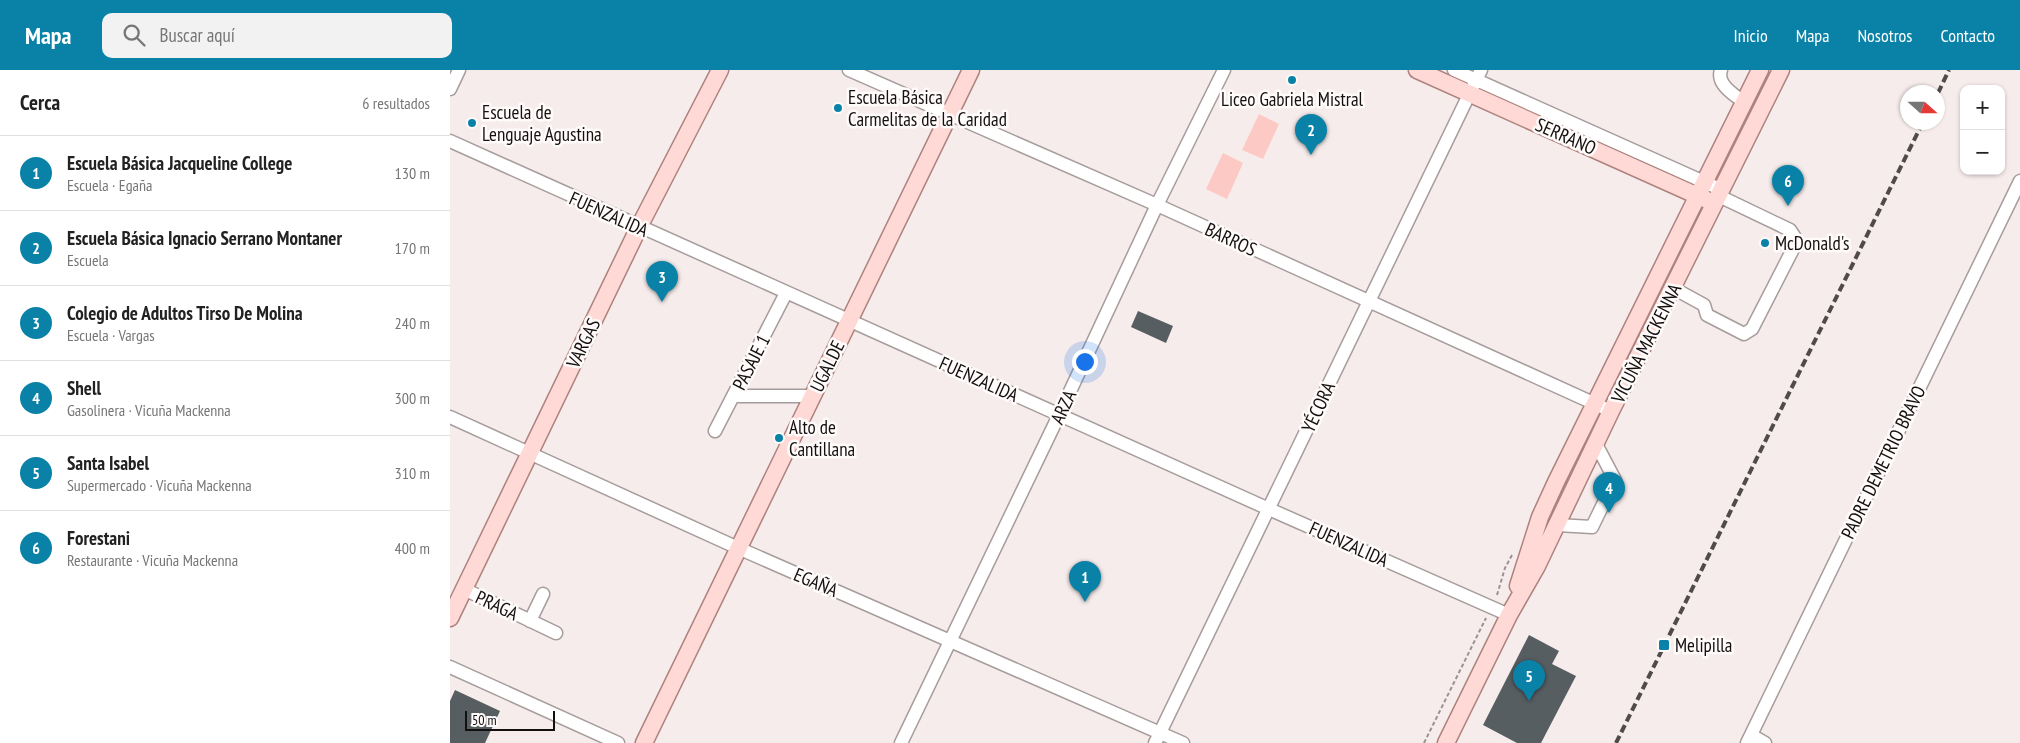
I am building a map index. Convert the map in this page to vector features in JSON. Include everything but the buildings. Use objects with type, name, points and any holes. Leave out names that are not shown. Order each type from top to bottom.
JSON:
[{"type":"main road","name":"VARGAS","points":[[450,618],[639,227],[720,70]]},
{"type":"main road","name":"UGALDE","points":[[644,743],[971,70]]},
{"type":"main road","name":"SERRANO","points":[[1417,70],[1476,81],[1719,196]]},
{"type":"main road","name":"VICUÑA MACKENNA","points":[[1509,614],[1540,517],[1594,403],[1760,70]]},
{"type":"main road","name":"VICUÑA MACKENNA","points":[[1446,743],[1509,614],[1537,566],[1611,410],[1781,70]]},
{"type":"street","points":[[450,89],[459,70]]},
{"type":"street","name":"BARROS","points":[[849,70],[1157,205],[1368,302],[1611,410]]},
{"type":"street","name":"ARZA","points":[[901,743],[1059,415],[1157,205],[1224,70]]},
{"type":"street","name":"SERRANO","points":[[1454,70],[1476,81]]},
{"type":"street","points":[[1721,70],[1720,74],[1723,84],[1731,93],[1744,102]]},
{"type":"street","name":"YÉCORA","points":[[1157,738],[1476,81]]},
{"type":"street","name":"FUENZALIDA","points":[[450,142],[1269,510],[1509,614]]},
{"type":"street","name":"PADRE DEMETRIO BRAVO","points":[[1749,739],[2020,181]]},
{"type":"street","points":[[1673,288],[1704,305],[1707,315],[1744,334],[1752,330],[1794,246],[1794,236],[1790,230],[1719,196]]},
{"type":"street","name":"PASAJE 1","points":[[715,431],[786,293]]},
{"type":"street","points":[[734,396],[812,396]]},
{"type":"street","name":"EGAÑA","points":[[450,417],[738,548],[951,640],[1157,738],[1183,743]]},
{"type":"street","points":[[1557,525],[1592,527],[1615,480],[1596,444]]},
{"type":"street","name":"PRAGA","points":[[464,589],[556,632]]},
{"type":"street","name":"PRAGA","points":[[530,621],[543,594]]},
{"type":"street","points":[[450,667],[618,743]]},
{"type":"street","points":[[1749,739],[1765,743]]},
{"type":"shaded area","points":[[1259,114],[1279,124],[1263,159],[1242,150]]},
{"type":"shaded area","points":[[1223,153],[1243,163],[1227,199],[1206,189]]},
{"type":"railway","points":[[1942,85],[1949,70]]},
{"type":"railway","points":[[1616,743],[1919,130]]},
{"type":"place","name":"Liceo Gabriela Mistral","points":[[1292,80]]},
{"type":"place","name":"Escuela Básica Carmelitas de la Caridad","points":[[838,108]]},
{"type":"place","name":"Escuela de Lenguaje Agustina","points":[[472,123]]},
{"type":"place","name":"Escuela Básica Ignacio Serrano Montaner","points":[[1311,155]]},
{"type":"place","name":"Forestani","points":[[1788,206]]},
{"type":"place","name":"McDonald's","points":[[1765,243]]},
{"type":"place","name":"Colegio de Adultos Tirso De Molina","points":[[662,302]]},
{"type":"place","name":"Alto de Cantillana","points":[[779,438]]},
{"type":"place","name":"Shell","points":[[1609,513]]},
{"type":"place","name":"Escuela Básica Jacqueline College","points":[[1085,602]]},
{"type":"place","name":"Melipilla","points":[[1664,645]]},
{"type":"place","name":"Santa Isabel","points":[[1529,701]]}]
